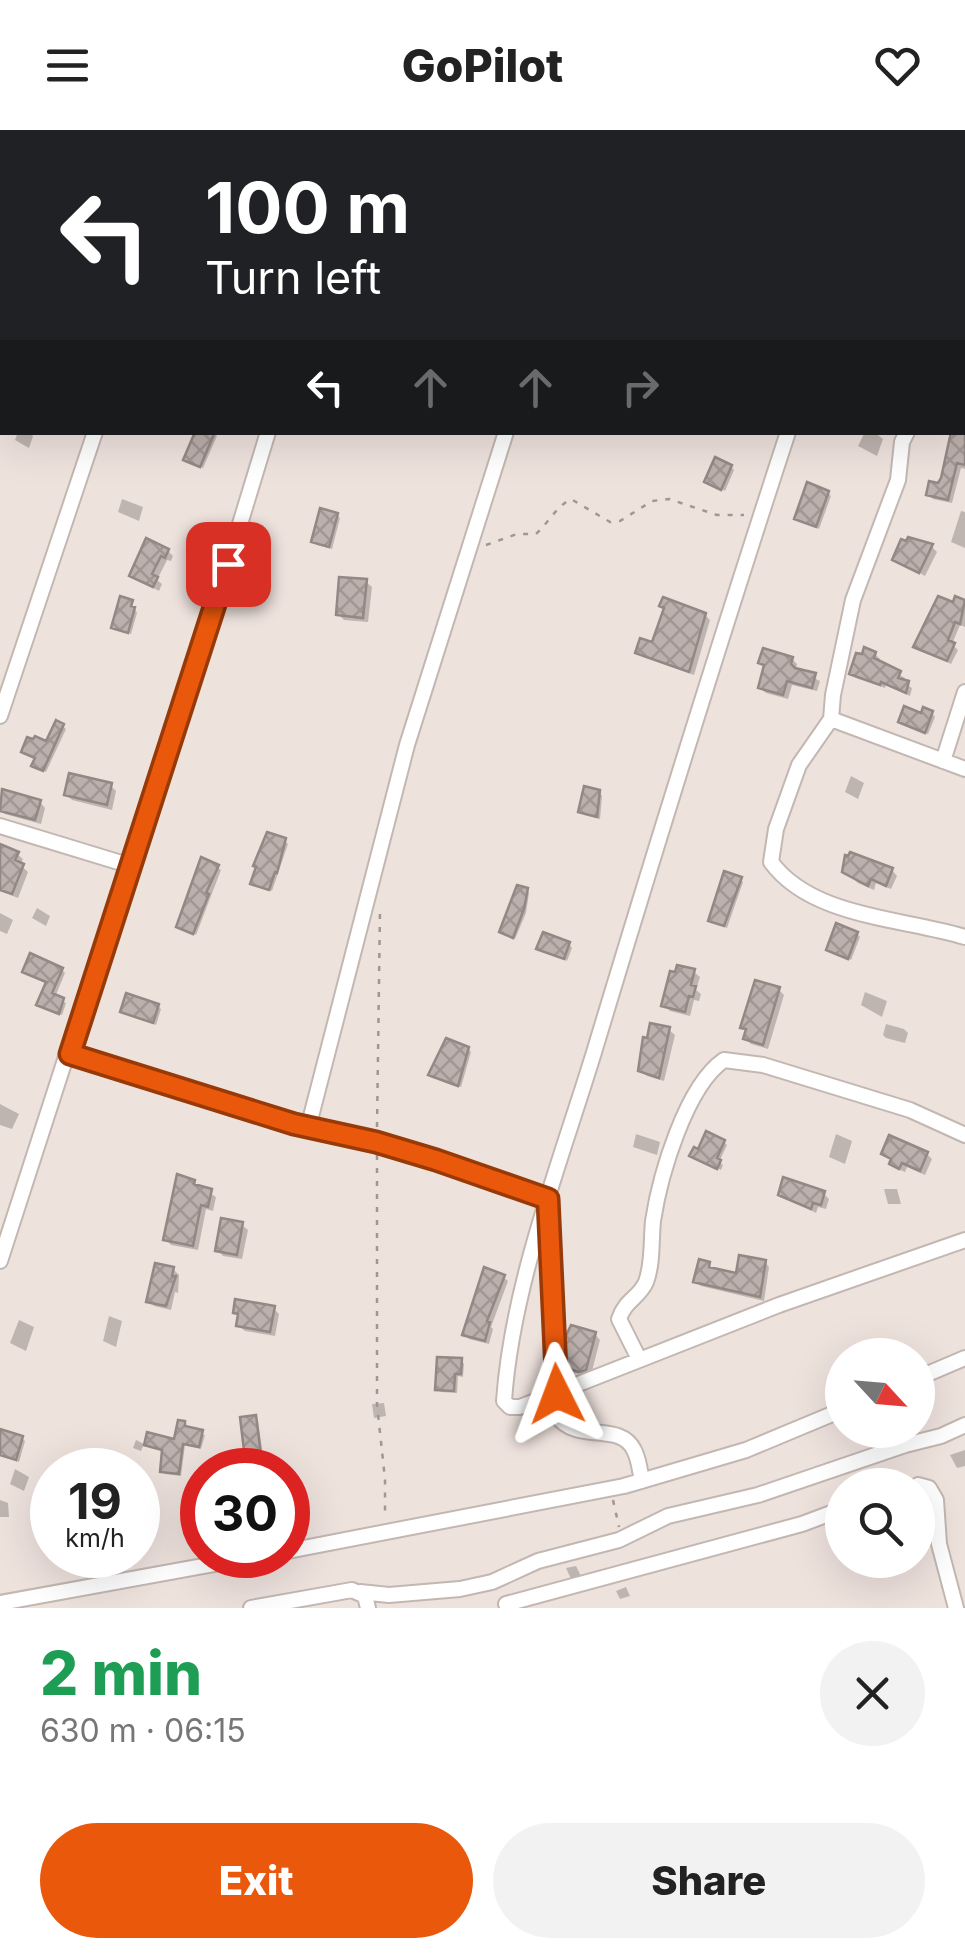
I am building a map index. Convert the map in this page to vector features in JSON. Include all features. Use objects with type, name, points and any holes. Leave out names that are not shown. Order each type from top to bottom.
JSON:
[{"type":"street","points":[[0,716],[94,435]]},
{"type":"street","points":[[0,1261],[194,675],[267,435]]},
{"type":"street","points":[[308,1128],[407,745],[505,435]]},
{"type":"street","points":[[787,435],[548,1199],[513,1334],[504,1401],[510,1407],[520,1407],[639,1358],[965,1240]]},
{"type":"street","points":[[906,435],[898,480],[853,600],[831,719],[799,764],[776,829],[771,862],[798,890],[820,900],[924,930],[965,936]]},
{"type":"street","points":[[943,761],[965,692]]},
{"type":"street","points":[[831,719],[965,769]]},
{"type":"street","points":[[0,826],[128,865]]},
{"type":"street","points":[[70,1054],[308,1128],[376,1142],[548,1199]]},
{"type":"street","points":[[639,1358],[620,1319],[623,1306],[645,1284],[653,1221],[671,1152],[708,1071],[724,1060],[763,1065],[910,1110],[965,1136]]},
{"type":"street","points":[[548,1199],[557,1416],[563,1424],[584,1433],[602,1432],[623,1438],[632,1445],[642,1481]]},
{"type":"street","points":[[935,1371],[965,1358]]},
{"type":"street","points":[[310,1546],[642,1481],[746,1450],[825,1417]]},
{"type":"street","points":[[251,1608],[352,1590],[390,1595],[492,1582],[538,1561],[619,1540],[668,1516],[758,1496],[965,1425]]},
{"type":"street","points":[[935,1498],[939,1544],[956,1608]]},
{"type":"street","points":[[506,1604],[825,1515]]},
{"type":"street","points":[[0,1603],[180,1570]]},
{"type":"street","points":[[360,1592],[368,1608]]},
{"type":"path","points":[[470,548],[495,544],[517,534],[536,534],[559,506],[572,499],[610,522],[620,521],[652,501],[669,499],[717,515],[761,516]]},
{"type":"path","points":[[379,896],[382,952],[376,1142],[378,1405],[385,1478],[384,1532]]},
{"type":"path","points":[[610,1489],[619,1540]]},
{"type":"building","points":[[194,435],[214,435],[200,467],[183,460]]},
{"type":"building","points":[[950,435],[965,435],[965,465],[957,463],[948,500],[926,495],[929,481],[938,483]]},
{"type":"building","points":[[715,457],[732,465],[721,490],[704,482]]},
{"type":"building","points":[[807,482],[829,491],[816,527],[794,519]]},
{"type":"building","points":[[320,508],[338,513],[329,547],[311,542]]},
{"type":"building","points":[[908,537],[933,544],[919,573],[892,560],[901,539],[906,541]]},
{"type":"building","points":[[146,538],[169,549],[152,574],[158,577],[153,587],[129,576]]},
{"type":"building","points":[[339,577],[367,579],[363,618],[336,615]]},
{"type":"building","points":[[120,596],[133,600],[131,606],[135,607],[128,633],[111,628]]},
{"type":"building","points":[[938,596],[953,602],[955,596],[965,600],[960,624],[955,622],[948,640],[955,643],[947,661],[913,647]]},
{"type":"building","points":[[663,597],[706,613],[689,672],[635,653],[640,638],[652,642],[664,608],[659,606]]},
{"type":"building","points":[[864,647],[876,652],[874,658],[901,671],[898,678],[909,681],[906,693],[849,674],[856,653],[862,654]]},
{"type":"building","points":[[763,648],[793,657],[791,664],[795,668],[816,673],[812,688],[787,681],[783,695],[758,688],[764,665],[758,663]]},
{"type":"building","points":[[904,706],[921,713],[923,707],[933,711],[925,733],[898,722]]},
{"type":"building","points":[[56,720],[64,724],[43,771],[31,766],[35,758],[21,752],[27,737],[46,741]]},
{"type":"building","points":[[69,773],[112,783],[107,805],[64,795]]},
{"type":"building","points":[[584,786],[600,790],[597,817],[578,812]]},
{"type":"building","points":[[2,789],[41,800],[35,820],[0,811]]},
{"type":"building","points":[[267,832],[286,838],[269,890],[250,884]]},
{"type":"building","points":[[0,844],[19,852],[15,860],[24,864],[12,894],[0,890]]},
{"type":"building","points":[[850,852],[893,868],[886,886],[871,879],[868,886],[842,872],[845,855]]},
{"type":"building","points":[[201,857],[219,865],[193,934],[176,927]]},
{"type":"building","points":[[724,871],[742,877],[724,926],[708,921]]},
{"type":"building","points":[[517,885],[528,888],[513,938],[499,932]]},
{"type":"building","points":[[836,923],[858,932],[848,959],[826,950]]},
{"type":"building","points":[[543,932],[570,942],[564,959],[536,949]]},
{"type":"building","points":[[30,953],[63,968],[52,993],[64,998],[59,1014],[36,1005],[46,982],[22,972]]},
{"type":"building","points":[[677,965],[695,969],[691,985],[696,986],[685,1012],[661,1006],[670,971],[675,972]]},
{"type":"building","points":[[755,980],[780,987],[763,1045],[743,1039],[746,1029],[740,1028]]},
{"type":"building","points":[[126,993],[159,1004],[153,1023],[120,1012]]},
{"type":"building","points":[[650,1023],[670,1027],[659,1078],[638,1071],[643,1037],[647,1038]]},
{"type":"building","points":[[446,1038],[469,1047],[458,1086],[428,1075]]},
{"type":"building","points":[[706,1131],[725,1140],[717,1169],[689,1156],[694,1147],[698,1149]]},
{"type":"building","points":[[889,1135],[928,1152],[920,1171],[902,1163],[899,1169],[889,1164],[891,1159],[881,1154]]},
{"type":"building","points":[[177,1174],[212,1189],[208,1207],[201,1205],[193,1246],[163,1240]]},
{"type":"building","points":[[783,1177],[825,1191],[821,1205],[813,1203],[811,1209],[778,1195]]},
{"type":"building","points":[[221,1218],[243,1222],[237,1255],[215,1251]]},
{"type":"building","points":[[739,1255],[766,1260],[760,1297],[693,1282],[699,1259],[710,1262],[709,1267],[736,1273]]},
{"type":"building","points":[[155,1263],[174,1267],[172,1276],[176,1276],[166,1306],[146,1302]]},
{"type":"building","points":[[484,1267],[505,1275],[487,1321],[490,1322],[485,1341],[462,1335]]},
{"type":"building","points":[[235,1299],[275,1306],[270,1332],[236,1326]]},
{"type":"building","points":[[571,1325],[596,1332],[586,1370],[579,1372],[566,1368],[564,1340]]},
{"type":"building","points":[[437,1357],[462,1358],[461,1374],[455,1374],[454,1391],[435,1390]]},
{"type":"building","points":[[256,1415],[260,1448],[244,1448],[240,1417]]},
{"type":"building","points":[[178,1420],[203,1430],[199,1447],[183,1444],[180,1448],[179,1474],[160,1472],[162,1450],[144,1445],[147,1432],[174,1439]]},
{"type":"building","points":[[0,1429],[23,1436],[16,1460],[0,1455]]},
{"type":"route","points":[[228,564],[70,1054],[294,1124],[436,1160],[548,1199],[557,1394]]}]
